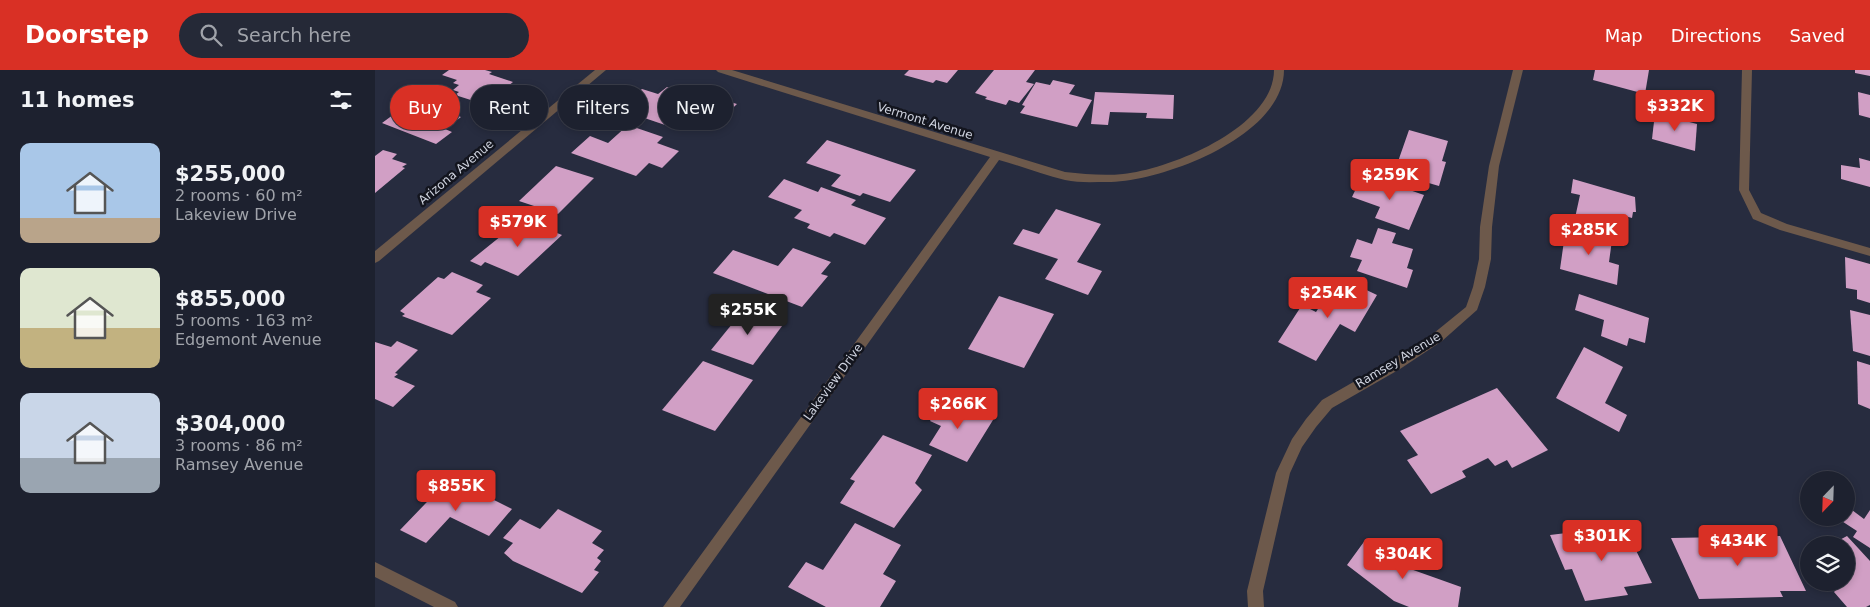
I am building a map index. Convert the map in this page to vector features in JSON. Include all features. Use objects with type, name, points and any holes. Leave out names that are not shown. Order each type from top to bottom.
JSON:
[{"type":"street","name":"Arizona Avenue","points":[[375,258],[601,70]]},
{"type":"street","name":"Vermont Avenue","points":[[721,70],[1065,176],[1124,178],[1164,170],[1191,159],[1245,128],[1265,107],[1277,86],[1279,70]]},
{"type":"street","name":"Ramsey Avenue","points":[[1256,607],[1255,592],[1283,473],[1297,443],[1311,423],[1327,404],[1438,337],[1471,310],[1479,287],[1485,259],[1486,226],[1494,166],[1518,70]]},
{"type":"street","points":[[1747,70],[1744,190],[1757,216],[1784,227],[1870,252]]},
{"type":"street","name":"Lakeview Drive","points":[[671,607],[996,156]]},
{"type":"street","points":[[375,569],[450,607]]},
{"type":"building","points":[[449,70],[485,70],[492,72],[489,74],[513,82],[509,85],[470,85],[470,100],[460,97],[460,85],[453,83],[457,80],[442,75]]},
{"type":"building","points":[[909,70],[958,70],[947,83],[936,80],[933,83],[904,75]]},
{"type":"building","points":[[994,70],[1035,70],[1026,82],[1034,84],[1019,103],[1009,100],[1006,105],[985,99],[987,97],[975,93]]},
{"type":"building","points":[[1595,70],[1649,70],[1645,94],[1593,80]]},
{"type":"building","points":[[1855,70],[1870,70],[1870,76],[1855,73]]},
{"type":"building","points":[[1053,80],[1075,85],[1069,94],[1092,100],[1077,127],[1020,113],[1025,106],[1022,105],[1036,82],[1050,85]]},
{"type":"building","points":[[648,91],[658,94],[658,123],[648,119]]},
{"type":"building","points":[[1095,92],[1174,95],[1173,119],[1146,118],[1147,113],[1110,112],[1108,125],[1091,124]]},
{"type":"building","points":[[1858,92],[1870,95],[1870,118],[1859,115]]},
{"type":"building","points":[[1655,113],[1697,124],[1695,151],[1652,139]]},
{"type":"building","points":[[390,117],[390,126],[382,123]]},
{"type":"building","points":[[400,130],[447,130],[452,132],[436,144]]},
{"type":"building","points":[[622,130],[643,130],[663,137],[657,143],[679,151],[662,168],[649,163],[636,176],[571,153],[590,136],[608,143]]},
{"type":"building","points":[[1409,130],[1448,141],[1442,161],[1446,162],[1439,186],[1394,173]]},
{"type":"building","points":[[827,140],[916,170],[890,202],[863,193],[860,196],[831,186],[841,175],[806,163]]},
{"type":"building","points":[[383,150],[397,154],[392,159],[407,164],[402,167],[405,168],[375,193],[375,156]]},
{"type":"building","points":[[1859,158],[1870,161],[1870,187],[1841,179],[1841,165],[1860,168]]},
{"type":"building","points":[[556,166],[594,178],[558,214],[519,201]]},
{"type":"building","points":[[1363,174],[1424,195],[1409,230],[1375,218],[1380,207],[1352,197]]},
{"type":"building","points":[[784,179],[818,192],[821,187],[856,200],[851,205],[886,218],[865,245],[834,233],[830,237],[807,228],[810,224],[794,218],[802,210],[768,197]]},
{"type":"building","points":[[1573,179],[1635,197],[1636,212],[1633,212],[1632,218],[1625,216],[1623,232],[1575,218],[1580,195],[1571,193]]},
{"type":"building","points":[[1056,209],[1101,224],[1077,262],[1102,271],[1088,295],[1045,279],[1058,259],[1013,244],[1023,229],[1039,234]]},
{"type":"building","points":[[522,219],[562,235],[518,276],[485,262],[481,266],[470,261]]},
{"type":"building","points":[[1566,227],[1612,240],[1609,262],[1619,265],[1617,285],[1560,269]]},
{"type":"building","points":[[1378,228],[1396,233],[1392,243],[1413,249],[1407,268],[1413,270],[1407,288],[1357,271],[1362,260],[1350,257],[1357,239],[1372,244]]},
{"type":"building","points":[[793,248],[831,262],[821,274],[828,276],[802,307],[713,273],[733,250],[778,266]]},
{"type":"building","points":[[1845,257],[1870,264],[1870,303],[1857,299],[1857,290],[1846,288]]},
{"type":"building","points":[[452,272],[483,285],[476,292],[491,298],[452,335],[402,316],[405,314],[400,311],[438,277],[444,279]]},
{"type":"building","points":[[1339,277],[1377,295],[1355,332],[1340,324],[1316,361],[1278,342],[1302,305],[1316,312]]},
{"type":"building","points":[[1579,294],[1649,318],[1645,343],[1629,338],[1627,346],[1601,336],[1604,320],[1575,310]]},
{"type":"building","points":[[999,296],[1054,314],[1024,368],[968,349]]},
{"type":"building","points":[[745,308],[785,322],[753,365],[711,350]]},
{"type":"building","points":[[1850,310],[1870,315],[1870,356],[1853,351]]},
{"type":"building","points":[[397,341],[418,350],[395,373],[398,374],[394,377],[415,386],[393,407],[375,399],[375,342],[391,347]]},
{"type":"building","points":[[1584,347],[1623,367],[1605,403],[1627,415],[1619,432],[1556,398]]},
{"type":"building","points":[[703,361],[753,380],[715,431],[662,410]]},
{"type":"building","points":[[1857,361],[1870,365],[1870,409],[1858,404]]},
{"type":"building","points":[[1497,388],[1548,450],[1512,468],[1507,460],[1495,466],[1488,458],[1462,471],[1466,477],[1431,494],[1407,460],[1418,455],[1400,431]]},
{"type":"building","points":[[943,400],[993,420],[967,462],[929,445],[941,426],[930,421]]},
{"type":"building","points":[[883,435],[932,455],[915,483],[922,490],[894,528],[840,503],[855,481],[850,479]]},
{"type":"building","points":[[450,478],[512,509],[489,536],[450,517],[426,543],[400,530]]},
{"type":"building","points":[[558,509],[602,531],[592,543],[604,550],[597,558],[601,561],[594,570],[599,572],[582,593],[513,561],[504,553],[513,543],[503,538],[520,519],[540,529]]},
{"type":"building","points":[[1870,510],[1870,548],[1855,538],[1854,536],[1857,531],[1849,526],[1855,526],[1855,512],[1864,519]]},
{"type":"building","points":[[855,523],[901,545],[883,574],[896,581],[880,607],[826,607],[788,587],[806,562],[823,570]]},
{"type":"building","points":[[1624,526],[1652,583],[1624,587],[1628,595],[1585,601],[1572,569],[1565,570],[1550,535]]},
{"type":"building","points":[[1780,536],[1800,578],[1800,591],[1780,591],[1783,597],[1699,599],[1671,538]]},
{"type":"building","points":[[1366,539],[1402,566],[1461,587],[1458,607],[1409,607],[1394,601],[1347,565]]},
{"type":"building","points":[[1855,545],[1870,561],[1870,605],[1866,607],[1847,607],[1834,592],[1855,591]]}]
